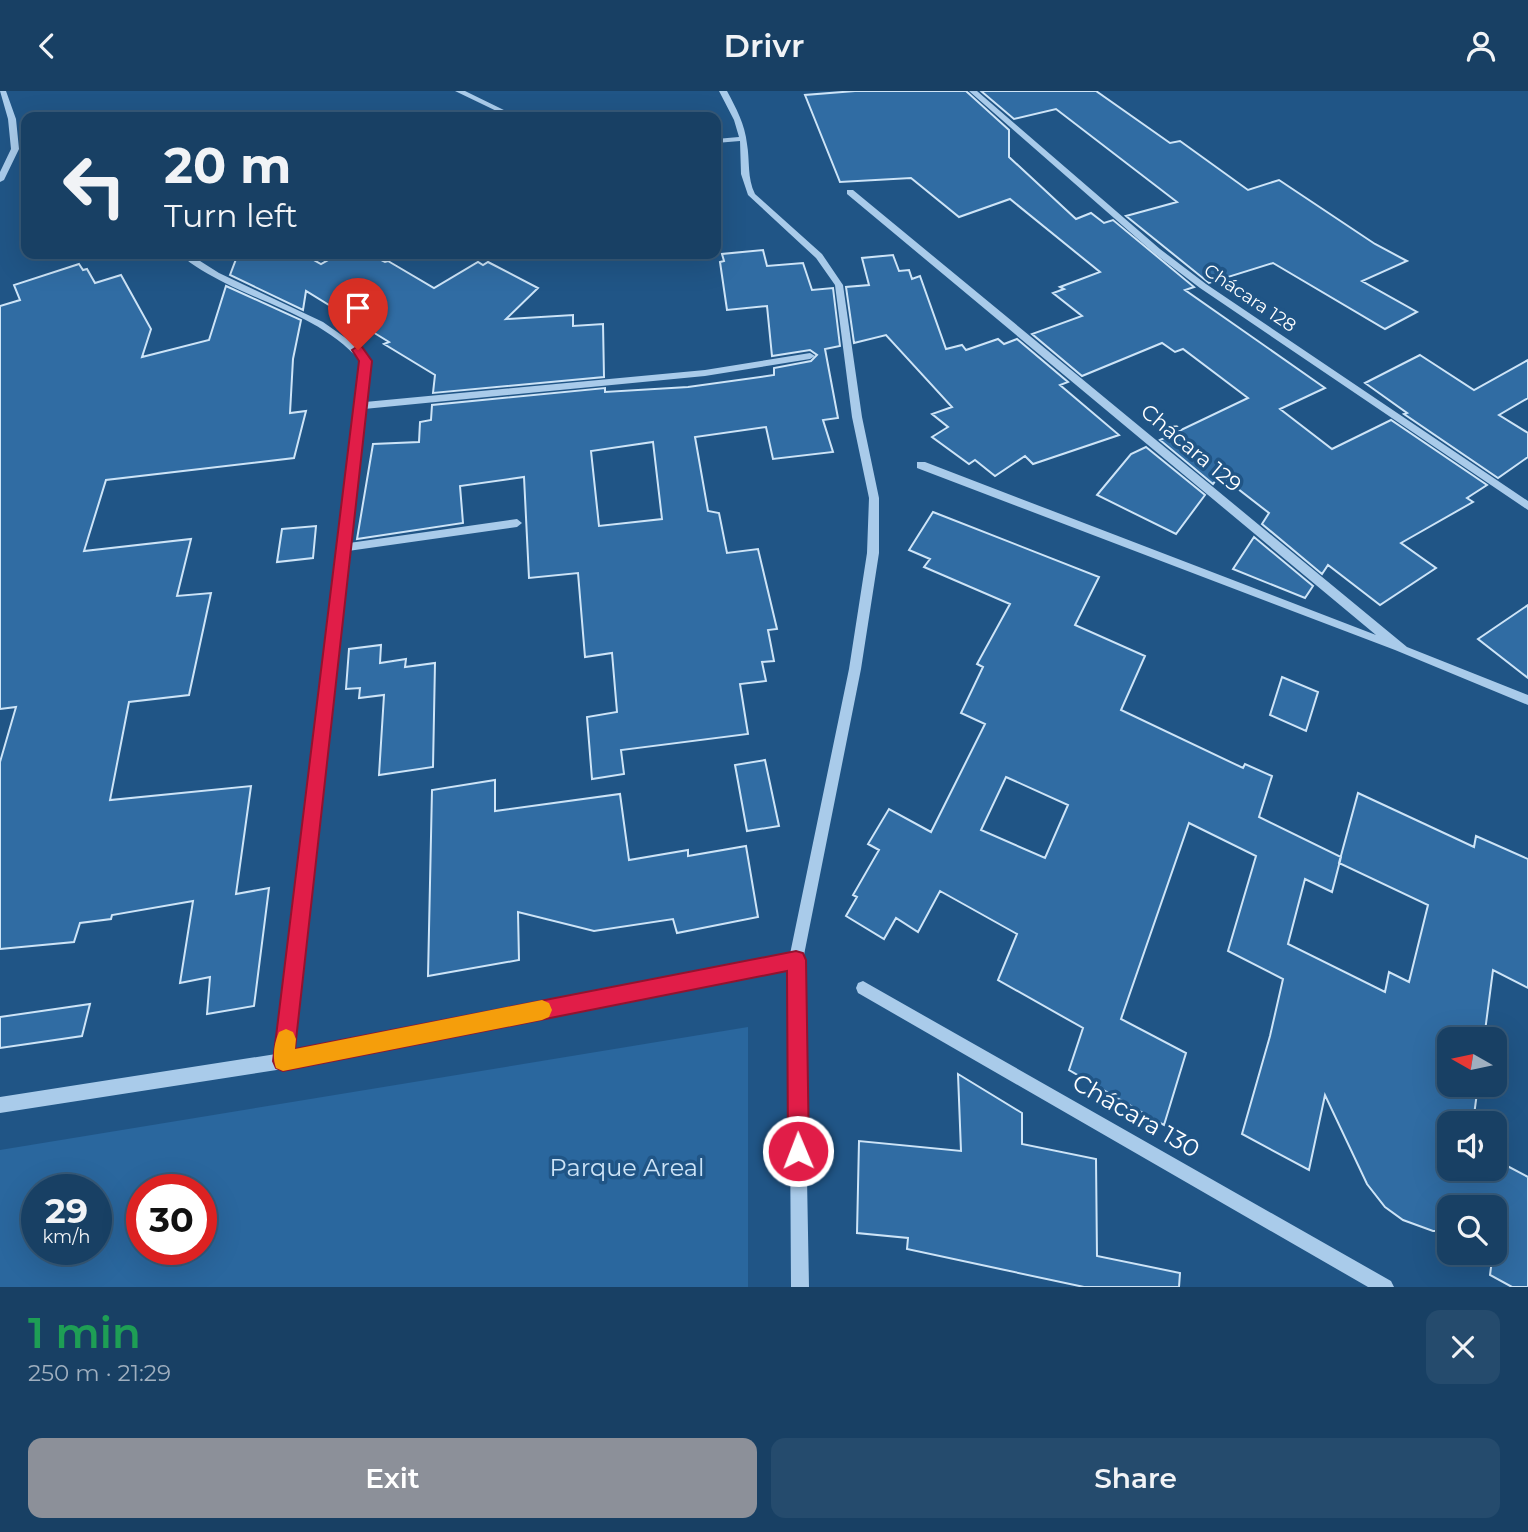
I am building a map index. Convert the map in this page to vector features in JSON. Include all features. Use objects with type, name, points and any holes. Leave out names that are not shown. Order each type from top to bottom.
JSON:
[{"type":"street","points":[[0,180],[15,149],[12,119],[2,91]]},
{"type":"street","points":[[459,91],[503,112]]},
{"type":"street","points":[[723,91],[737,119],[743,139],[745,176],[752,195],[819,256],[839,285],[857,417],[874,498],[873,553],[855,669],[796,960],[800,1287]]},
{"type":"street","name":"Chácara 128","points":[[973,91],[1157,251],[1203,286],[1528,506]]},
{"type":"street","points":[[721,141],[743,139]]},
{"type":"street","points":[[15,149],[21,153]]},
{"type":"street","name":"Chácara 129","points":[[850,192],[1404,650],[1528,700]]},
{"type":"street","points":[[192,259],[219,277],[340,336],[358,350],[365,361],[283,1061]]},
{"type":"street","points":[[359,407],[705,373],[810,356]]},
{"type":"street","points":[[921,465],[1404,650]]},
{"type":"street","points":[[342,548],[517,523]]},
{"type":"street","points":[[0,1105],[283,1061],[796,960]]},
{"type":"street","name":"Chácara 130","points":[[863,988],[1385,1287]]},
{"type":"green space","name":"Parque Areal","points":[[748,1027],[748,1287],[0,1287],[0,1150]]},
{"type":"building","points":[[855,91],[966,91],[1009,130],[1009,157],[1076,219],[1091,213],[1104,223],[1113,220],[1194,287],[1185,290],[1325,388],[1280,409],[1332,449],[1391,420],[1487,485],[1467,498],[1473,502],[1401,543],[1436,568],[1380,605],[1328,565],[1322,574],[1262,524],[1269,513],[1220,475],[1213,484],[1160,440],[1248,398],[1183,349],[1175,352],[1162,343],[1082,376],[1032,334],[1082,316],[1053,293],[1064,289],[1060,287],[1100,272],[1010,199],[959,217],[911,178],[840,182],[805,95]]},
{"type":"building","points":[[981,91],[1096,91],[1170,143],[1180,141],[1248,190],[1279,180],[1375,244],[1407,261],[1362,281],[1417,312],[1385,329],[1273,263],[1209,283],[1126,216],[1177,202],[1056,109],[1014,119]]},
{"type":"building","points":[[763,250],[767,266],[803,263],[812,290],[833,288],[840,346],[825,349],[838,418],[823,420],[833,452],[773,459],[766,427],[695,437],[708,511],[719,513],[727,553],[758,549],[777,629],[768,630],[774,661],[762,662],[766,681],[740,684],[748,734],[621,750],[624,774],[592,779],[587,717],[617,712],[612,653],[585,657],[578,573],[529,578],[524,477],[460,486],[463,523],[357,539],[373,444],[419,442],[420,422],[431,420],[432,405],[605,388],[605,392],[688,387],[774,375],[774,368],[811,361],[817,355],[810,350],[772,356],[767,306],[727,310],[720,262],[724,261],[722,254]],"holes":[[[653,442],[662,519],[599,526],[591,451]]]},
{"type":"building","points":[[893,255],[899,271],[909,270],[912,279],[920,276],[946,349],[962,345],[966,350],[998,339],[1004,344],[1017,339],[1068,382],[1060,385],[1119,435],[1033,464],[1025,456],[995,476],[975,460],[969,464],[932,437],[948,427],[932,414],[952,407],[886,335],[854,343],[846,287],[869,285],[862,258]]},
{"type":"building","points":[[236,259],[312,259],[321,264],[330,259],[379,259],[388,261],[434,288],[478,262],[483,265],[488,262],[538,288],[506,319],[573,315],[573,326],[603,324],[604,377],[433,393],[435,375],[384,344],[389,342],[306,291],[303,310],[230,275]]},
{"type":"building","points":[[79,264],[83,270],[87,269],[95,283],[121,275],[151,329],[142,357],[209,340],[226,286],[301,320],[293,359],[290,413],[306,411],[294,458],[106,480],[84,551],[191,539],[177,596],[211,593],[189,695],[129,702],[110,800],[251,786],[236,894],[269,888],[254,1006],[207,1014],[210,977],[180,983],[193,901],[80,923],[74,942],[0,949],[0,762],[16,707],[0,709],[0,306],[20,300],[14,285]]},
{"type":"building","points":[[1420,355],[1474,390],[1528,360],[1528,398],[1499,415],[1528,433],[1528,457],[1498,478],[1404,414],[1407,413],[1365,383]]},
{"type":"building","points":[[1146,447],[1205,495],[1176,534],[1097,495],[1131,454]]},
{"type":"building","points":[[933,512],[1099,577],[1075,625],[1145,656],[1121,710],[1243,768],[1245,764],[1272,776],[1259,817],[1341,857],[1358,793],[1474,847],[1476,836],[1528,859],[1528,988],[1493,970],[1486,1027],[1437,1027],[1437,1097],[1476,1097],[1475,1111],[1437,1111],[1437,1181],[1507,1181],[1507,1166],[1528,1177],[1528,1287],[1512,1287],[1490,1275],[1491,1265],[1507,1265],[1507,1195],[1437,1195],[1437,1231],[1403,1220],[1385,1207],[1367,1184],[1325,1095],[1309,1170],[1242,1134],[1283,979],[1228,951],[1256,856],[1189,823],[1121,1019],[1186,1053],[1164,1125],[1069,1070],[1083,1028],[998,980],[1017,934],[940,891],[918,932],[896,918],[884,939],[846,916],[857,897],[853,895],[879,850],[868,844],[889,809],[931,832],[985,724],[961,713],[983,667],[977,664],[1010,604],[924,567],[930,559],[909,550]],"holes":[[[1006,777],[1068,805],[1045,858],[981,830]],[[1339,863],[1428,905],[1409,982],[1389,972],[1385,992],[1288,944],[1305,879],[1332,892]]]},
{"type":"building","points":[[316,526],[313,558],[277,562],[282,529]]},
{"type":"building","points":[[1254,537],[1313,586],[1305,598],[1233,569]]},
{"type":"building","points":[[1528,605],[1528,678],[1478,639]]},
{"type":"building","points":[[381,645],[380,663],[406,659],[405,667],[435,663],[433,767],[379,775],[384,695],[359,698],[360,688],[346,689],[349,649]]},
{"type":"building","points":[[1282,677],[1318,692],[1306,731],[1270,715]]},
{"type":"building","points":[[765,760],[779,826],[747,831],[735,765]]},
{"type":"building","points":[[495,780],[495,811],[620,794],[629,860],[688,850],[688,856],[746,846],[758,917],[677,933],[673,919],[594,931],[518,912],[519,960],[428,976],[432,790]]},
{"type":"building","points":[[90,1004],[82,1036],[0,1048],[0,1017]]},
{"type":"building","points":[[958,1074],[1022,1113],[1022,1144],[1096,1159],[1097,1256],[1180,1273],[1179,1287],[1084,1287],[907,1249],[908,1238],[857,1233],[859,1141],[961,1151]]},
{"type":"slow traffic","points":[[286,1039],[283,1061],[542,1010]]},
{"type":"route","points":[[358,350],[365,361],[283,1061],[796,960],[798,1151]]}]
